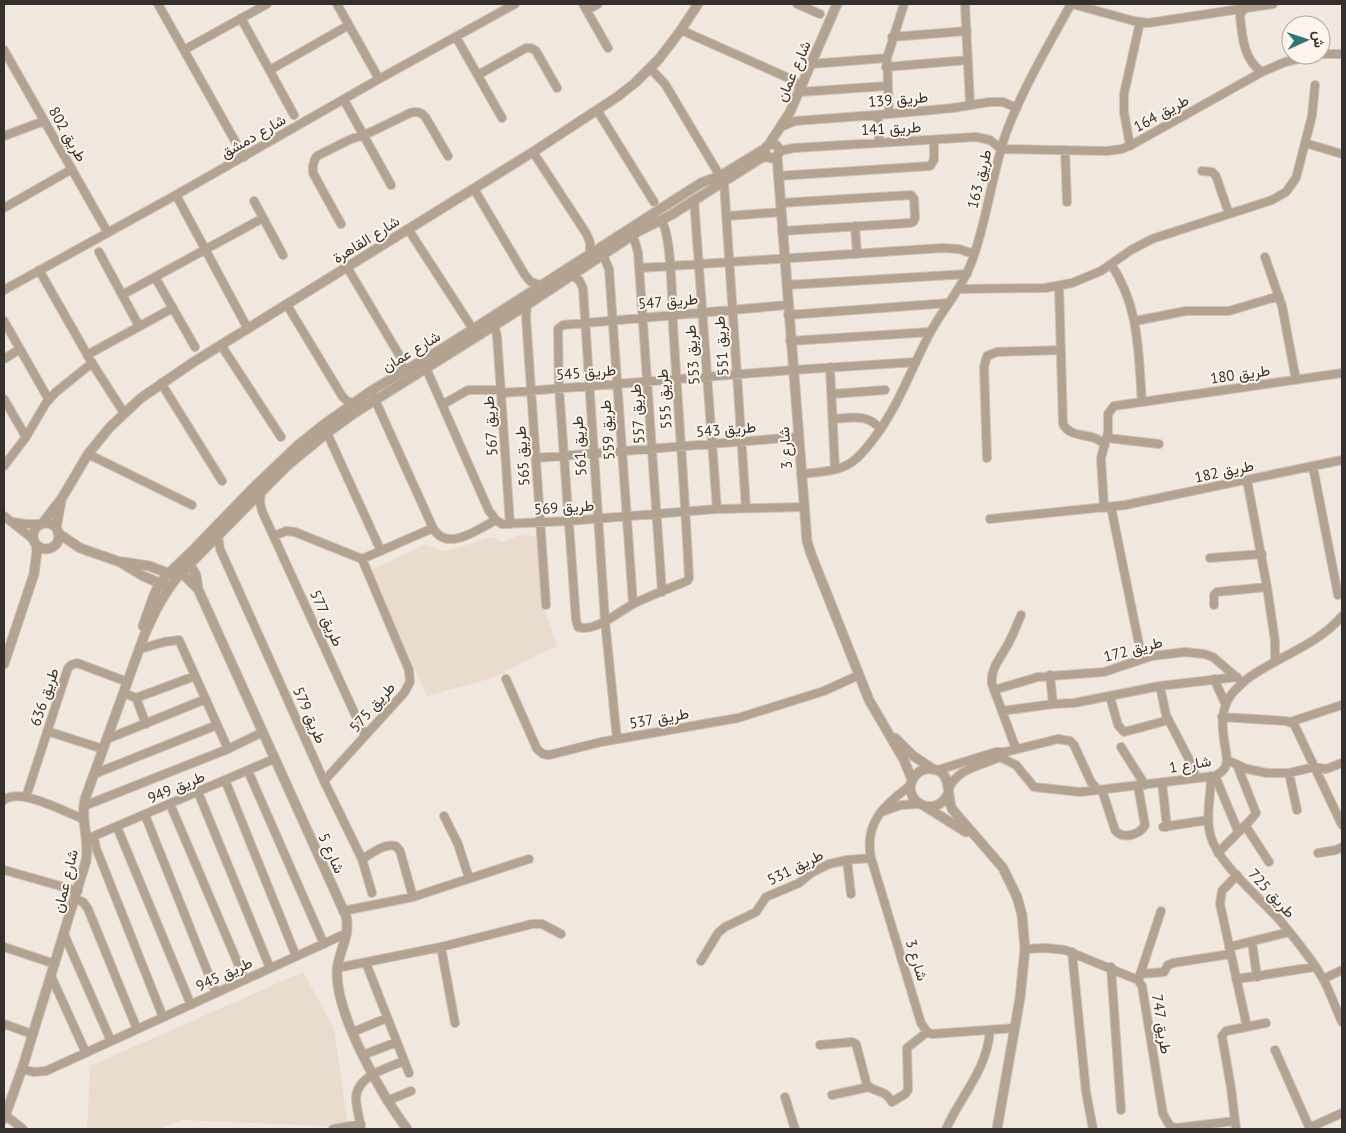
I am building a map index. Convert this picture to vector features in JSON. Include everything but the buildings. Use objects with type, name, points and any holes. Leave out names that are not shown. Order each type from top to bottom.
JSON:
[{"type":"street","points":[[158,4],[244,157]]},
{"type":"street","points":[[184,50],[267,4]]},
{"type":"street","points":[[337,4],[380,79]]},
{"type":"street","name":"شارع دمشق","points":[[4,290],[515,4]]},
{"type":"street","points":[[598,4],[585,7],[608,48]]},
{"type":"street","points":[[797,4],[820,14]]},
{"type":"street","name":"شارع عمان","points":[[140,649],[147,613],[160,583],[175,573],[188,560],[282,459],[323,425],[353,403],[426,368],[633,236],[671,215],[718,181],[772,151],[800,92],[837,4]]},
{"type":"street","points":[[889,114],[887,58],[892,37],[904,4],[908,4]]},
{"type":"street","points":[[965,4],[970,104]]},
{"type":"street","points":[[1071,4],[1140,22],[1157,22],[1273,4]]},
{"type":"street","name":"طريق 163","points":[[801,474],[848,465],[860,456],[896,405],[930,332],[959,290],[967,274],[974,254],[1001,149],[1017,108],[1071,4]]},
{"type":"street","name":"شارع القاهرة","points":[[41,524],[62,498],[88,454],[124,413],[162,383],[533,152],[635,83],[681,30],[695,6]]},
{"type":"street","points":[[1246,8],[1240,16],[1248,56],[1254,66],[1262,72]]},
{"type":"street","points":[[241,18],[294,115]]},
{"type":"street","points":[[1130,146],[1124,112],[1124,94],[1140,22]]},
{"type":"street","points":[[270,70],[349,25]]},
{"type":"street","points":[[681,30],[793,80],[798,84],[800,92],[887,86]]},
{"type":"street","points":[[892,37],[966,31]]},
{"type":"street","points":[[456,37],[502,118]]},
{"type":"street","points":[[478,75],[526,48],[532,48],[536,51],[557,88]]},
{"type":"street","name":"طريق 802","points":[[4,50],[108,233]]},
{"type":"street","points":[[811,64],[887,58]]},
{"type":"street","points":[[886,67],[968,60]]},
{"type":"street","name":"طريق 164","points":[[1001,149],[1107,151],[1130,146],[1262,72],[1281,64]]},
{"type":"street","points":[[650,68],[664,84],[718,181]]},
{"type":"street","points":[[959,290],[1037,289],[1059,286],[1090,276],[1152,239],[1272,200],[1286,192],[1296,178],[1314,108],[1315,85]]},
{"type":"street","points":[[344,100],[392,185]]},
{"type":"street","name":"طريق 139","points":[[782,127],[795,121],[953,108],[970,104],[1003,102],[1017,108]]},
{"type":"street","points":[[597,110],[654,202]]},
{"type":"street","points":[[341,224],[313,173],[312,166],[317,156],[410,113],[420,113],[426,118],[448,156]]},
{"type":"street","points":[[878,115],[879,143]]},
{"type":"street","points":[[4,136],[44,121]]},
{"type":"street","name":"طريق 141","points":[[772,151],[794,148],[980,138],[990,140],[1001,149]]},
{"type":"street","points":[[778,176],[930,166],[934,160],[934,140]]},
{"type":"street","points":[[1305,143],[1342,154]]},
{"type":"street","points":[[1065,150],[1067,202]]},
{"type":"street","name":"شارع 3","points":[[772,151],[778,176],[781,208],[805,528],[811,554],[869,700],[904,760],[912,783],[872,825],[869,842],[871,858],[922,1023],[927,1032]]},
{"type":"street","points":[[533,152],[586,233],[590,242],[590,253]]},
{"type":"street","points":[[4,208],[72,169]]},
{"type":"street","points":[[1202,171],[1210,171],[1215,174],[1229,214]]},
{"type":"street","name":"شارع عمان","points":[[188,560],[210,544],[288,465],[402,372],[448,345],[697,185],[718,181]]},
{"type":"street","name":"طريق 551","points":[[718,181],[728,216],[732,309],[746,508]]},
{"type":"street","points":[[474,189],[525,276],[531,282],[540,285]]},
{"type":"street","points":[[176,195],[248,329]]},
{"type":"street","points":[[728,216],[781,208],[910,195],[914,199],[915,218],[913,222],[782,231]]},
{"type":"street","name":"طريق 553","points":[[694,200],[717,509]]},
{"type":"street","points":[[254,202],[283,255]]},
{"type":"street","points":[[122,294],[263,218]]},
{"type":"street","name":"طريق 555","points":[[661,220],[668,235],[689,578],[687,581],[662,592]]},
{"type":"street","points":[[855,226],[857,254]]},
{"type":"street","points":[[408,229],[469,323]]},
{"type":"street","name":"طريق 557","points":[[633,236],[637,246],[640,268],[662,592]]},
{"type":"street","points":[[640,268],[951,248],[974,254]]},
{"type":"street","points":[[99,252],[139,326]]},
{"type":"street","name":"طريق 559","points":[[603,255],[610,269],[633,603]]},
{"type":"street","points":[[1265,257],[1279,296],[1296,380]]},
{"type":"street","points":[[1112,264],[1126,292],[1135,321],[1142,402]]},
{"type":"street","points":[[347,267],[401,358],[402,372]]},
{"type":"street","points":[[39,270],[92,364],[124,413]]},
{"type":"street","points":[[786,286],[967,274]]},
{"type":"street","name":"طريق 561","points":[[571,276],[575,277],[582,284],[586,322],[588,386],[605,621],[616,740]]},
{"type":"street","points":[[155,277],[195,347]]},
{"type":"street","points":[[1059,286],[1063,424],[1071,432],[1094,436],[1106,441],[1159,444]]},
{"type":"street","points":[[1135,321],[1186,311],[1220,312],[1238,309],[1279,296]]},
{"type":"street","points":[[788,314],[949,303]]},
{"type":"street","points":[[287,305],[342,396],[347,401],[353,403]]},
{"type":"street","name":"طريق 565","points":[[527,305],[526,317],[546,605]]},
{"type":"street","name":"طريق 547","points":[[559,388],[558,328],[561,325],[788,305]]},
{"type":"street","points":[[87,355],[173,308]]},
{"type":"street","points":[[4,321],[49,400]]},
{"type":"street","name":"طريق 567","points":[[494,326],[497,336],[502,391],[510,524]]},
{"type":"street","points":[[790,341],[930,332]]},
{"type":"street","points":[[221,345],[281,437]]},
{"type":"street","points":[[4,359],[20,350]]},
{"type":"street","points":[[987,458],[984,367],[987,356],[997,352],[1060,350]]},
{"type":"street","name":"طريق 545","points":[[442,405],[468,390],[531,391],[916,362]]},
{"type":"street","points":[[4,466],[26,437],[49,400],[56,392],[92,364]]},
{"type":"street","points":[[830,367],[835,469]]},
{"type":"street","points":[[373,395],[433,528],[442,538],[454,540],[496,520],[489,511],[426,368]]},
{"type":"street","name":"طريق 180","points":[[1108,508],[1101,462],[1106,441],[1108,414],[1117,404],[1342,373]]},
{"type":"street","points":[[162,383],[222,481]]},
{"type":"street","points":[[559,388],[568,521],[578,627],[581,628],[605,621],[633,603],[662,592]]},
{"type":"street","points":[[832,394],[885,390]]},
{"type":"street","points":[[4,399],[26,437]]},
{"type":"street","points":[[833,419],[864,417],[872,421],[880,429]]},
{"type":"street","points":[[327,433],[381,551]]},
{"type":"street","name":"طريق 543","points":[[536,458],[798,437]]},
{"type":"street","points":[[88,454],[192,505]]},
{"type":"street","name":"طريق 182","points":[[990,519],[1108,508],[1342,460]]},
{"type":"street","points":[[1313,467],[1338,594]]},
{"type":"street","points":[[1247,480],[1262,554],[1275,641],[1275,662]]},
{"type":"street","name":"طريق 577","points":[[261,492],[262,512],[365,736]]},
{"type":"street","name":"شارع القاهرة","points":[[57,531],[62,498]]},
{"type":"street","points":[[248,505],[256,506],[262,512]]},
{"type":"street","name":"طريق 569","points":[[496,520],[502,524],[510,524],[717,509],[804,507]]},
{"type":"street","points":[[1108,508],[1142,659]]},
{"type":"street","points":[[4,516],[40,548],[80,548]]},
{"type":"street","points":[[11,521],[26,524],[50,524],[80,548],[120,562],[149,566],[175,573]]},
{"type":"street","points":[[4,664],[34,574],[37,551],[34,542],[34,530],[41,524]]},
{"type":"street","points":[[274,536],[286,531],[295,532],[362,559],[433,528]]},
{"type":"street","points":[[34,574],[58,540],[57,531]]},
{"type":"street","name":"طريق 579","points":[[218,536],[220,549],[324,781],[362,859],[372,893]]},
{"type":"street","points":[[210,544],[220,549]]},
{"type":"street","points":[[1210,558],[1262,554]]},
{"type":"street","name":"طريق 575","points":[[324,781],[404,693],[410,682],[409,670],[362,559]]},
{"type":"street","name":"شارع 5","points":[[188,560],[196,575],[198,589],[343,911],[347,922],[347,933],[337,968],[340,993],[353,1032],[372,1074],[408,1129]]},
{"type":"street","points":[[120,562],[143,576],[169,587]]},
{"type":"street","name":"شارع عمان","points":[[4,1117],[22,1069],[52,976],[86,861],[90,838],[83,819],[84,806],[94,774],[140,649],[155,612],[175,573]]},
{"type":"street","name":"شارع 5","points":[[175,573],[198,589]]},
{"type":"street","points":[[1214,605],[1214,595],[1217,592],[1267,587]]},
{"type":"street","points":[[1016,749],[992,684],[992,671],[1007,646],[1021,615]]},
{"type":"street","name":"شارع 1","points":[[1003,754],[1016,765],[1034,787],[1080,792],[1213,776],[1222,771],[1227,760],[1222,716],[1225,703],[1232,693],[1263,668],[1315,640],[1342,616]]},
{"type":"street","points":[[140,649],[179,640],[228,749]]},
{"type":"street","points":[[1275,641],[1281,649],[1290,654]]},
{"type":"street","name":"طريق 172","points":[[994,690],[1026,679],[1050,675],[1104,672],[1152,656],[1185,652],[1204,654],[1220,662],[1243,683]]},
{"type":"street","name":"طريق 636","points":[[26,796],[68,668],[77,663],[128,682]]},
{"type":"street","name":"طريق 537","points":[[506,679],[537,749],[543,754],[552,755],[616,740],[738,718],[824,692],[859,675]]},
{"type":"street","points":[[1050,675],[1054,704]]},
{"type":"street","points":[[124,693],[136,698],[195,676]]},
{"type":"street","points":[[1002,711],[1074,703],[1160,686],[1237,677]]},
{"type":"street","points":[[1214,679],[1225,703]]},
{"type":"street","points":[[1160,686],[1169,720],[1184,748],[1196,778]]},
{"type":"street","points":[[1110,697],[1118,725],[1124,732],[1169,720]]},
{"type":"street","points":[[136,698],[146,724]]},
{"type":"street","points":[[107,739],[206,700]]},
{"type":"street","points":[[1222,716],[1290,722],[1342,705]]},
{"type":"street","points":[[1290,722],[1296,727],[1342,825]]},
{"type":"street","name":"شارع 3","points":[[882,723],[903,747],[923,763],[936,770]]},
{"type":"street","points":[[94,774],[217,725]]},
{"type":"street","points":[[47,731],[103,749]]},
{"type":"street","points":[[84,806],[228,749],[263,732]]},
{"type":"street","points":[[883,812],[901,805],[931,807],[942,803],[954,779],[962,772],[1016,749],[1058,740],[1070,741],[1091,782],[1100,790],[1117,833],[1125,836],[1142,830],[1145,825],[1142,785],[1121,747]]},
{"type":"street","points":[[978,840],[922,805],[913,796],[912,783],[921,771],[936,770],[996,752],[1003,754]]},
{"type":"street","name":"طريق 949","points":[[90,838],[274,759]]},
{"type":"street","points":[[1227,760],[1236,765],[1267,774],[1289,773],[1314,767],[1326,770],[1342,763]]},
{"type":"street","points":[[1218,853],[1238,831],[1255,817],[1255,809],[1236,765]]},
{"type":"street","points":[[936,770],[946,777],[950,804],[954,814],[1003,868],[1017,897],[1022,915],[1025,949],[1020,998],[997,1129]]},
{"type":"street","points":[[248,771],[324,944]]},
{"type":"street","points":[[1289,773],[1297,810]]},
{"type":"street","points":[[1213,776],[1238,831]]},
{"type":"street","name":"طريق 725","points":[[1213,776],[1208,820],[1210,836],[1218,853],[1289,932],[1316,966],[1342,1022]]},
{"type":"street","points":[[225,780],[296,956]]},
{"type":"street","points":[[1162,782],[1165,827],[1208,820]]},
{"type":"street","points":[[198,792],[270,968]]},
{"type":"street","points":[[4,800],[11,796],[26,796],[83,819]]},
{"type":"street","points":[[170,804],[245,980]]},
{"type":"street","points":[[144,815],[216,993]]},
{"type":"street","points":[[444,816],[458,844],[469,878]]},
{"type":"street","points":[[1245,825],[1268,862]]},
{"type":"street","points":[[117,827],[191,1005]]},
{"type":"street","points":[[90,838],[96,848],[163,1017]]},
{"type":"street","points":[[362,859],[385,846],[396,846],[400,851],[413,897]]},
{"type":"street","points":[[1318,853],[1342,847]]},
{"type":"street","name":"طريق 531","points":[[701,961],[718,933],[725,927],[756,912],[766,897],[798,883],[811,873],[830,864],[871,858]]},
{"type":"street","points":[[343,911],[413,897],[528,859]]},
{"type":"street","points":[[847,860],[851,894]]},
{"type":"street","points":[[4,870],[77,895],[83,902],[88,909],[138,1029]]},
{"type":"street","points":[[1238,876],[1224,888],[1220,900],[1246,1027]]},
{"type":"street","points":[[1161,911],[1139,976],[1162,973],[1165,972],[1168,965],[1173,963],[1230,951],[1252,942],[1289,932]]},
{"type":"street","points":[[337,968],[441,947],[535,923],[542,924],[561,934]]},
{"type":"street","name":"طريق 945","points":[[22,1069],[34,1072],[46,1071],[347,933]]},
{"type":"street","points":[[64,934],[111,1041]]},
{"type":"street","points":[[1252,942],[1257,976]]},
{"type":"street","points":[[4,947],[55,964]]},
{"type":"street","points":[[441,947],[455,1023]]},
{"type":"street","name":"طريق 747","points":[[1025,949],[1046,948],[1072,952],[1111,968],[1139,976],[1163,1114],[1170,1128],[1185,1128],[1235,1121]]},
{"type":"street","points":[[1072,952],[1086,1092],[1093,1129]]},
{"type":"street","points":[[366,963],[409,1073]]},
{"type":"street","points":[[1236,979],[1316,966]]},
{"type":"street","points":[[1111,968],[1121,1110]]},
{"type":"street","points":[[1323,979],[1342,970]]},
{"type":"street","points":[[52,976],[86,1053]]},
{"type":"street","points":[[353,1032],[387,1018]]},
{"type":"street","points":[[1236,1129],[1231,1088],[1221,1038],[1226,1031],[1266,1023]]},
{"type":"street","points":[[4,1024],[32,1034]]},
{"type":"street","points":[[832,1095],[869,1087],[883,1092],[892,1102],[908,1090],[907,1048],[927,1032],[932,1034],[1015,1028]]},
{"type":"street","points":[[946,1129],[980,1069],[987,1050],[990,1030]]},
{"type":"street","points":[[363,1055],[397,1042]]},
{"type":"street","points":[[820,1045],[852,1042],[856,1044],[869,1087]]},
{"type":"street","points":[[1275,1050],[1310,1129],[1342,1113]]},
{"type":"street","points":[[333,1129],[361,1127],[356,1100],[359,1087],[372,1074],[404,1061]]},
{"type":"street","points":[[388,1101],[410,1091]]},
{"type":"street","points":[[785,1097],[794,1129]]},
{"type":"street","points":[[4,1117],[23,1129]]},
{"type":"shaded area","points":[[519,535],[536,536],[543,604],[557,646],[493,678],[427,696],[371,570],[426,544],[443,552],[491,537],[503,542]]},
{"type":"shaded area","points":[[303,972],[334,1028],[348,1127],[181,1120],[159,1129],[87,1129],[90,1066]]}]
